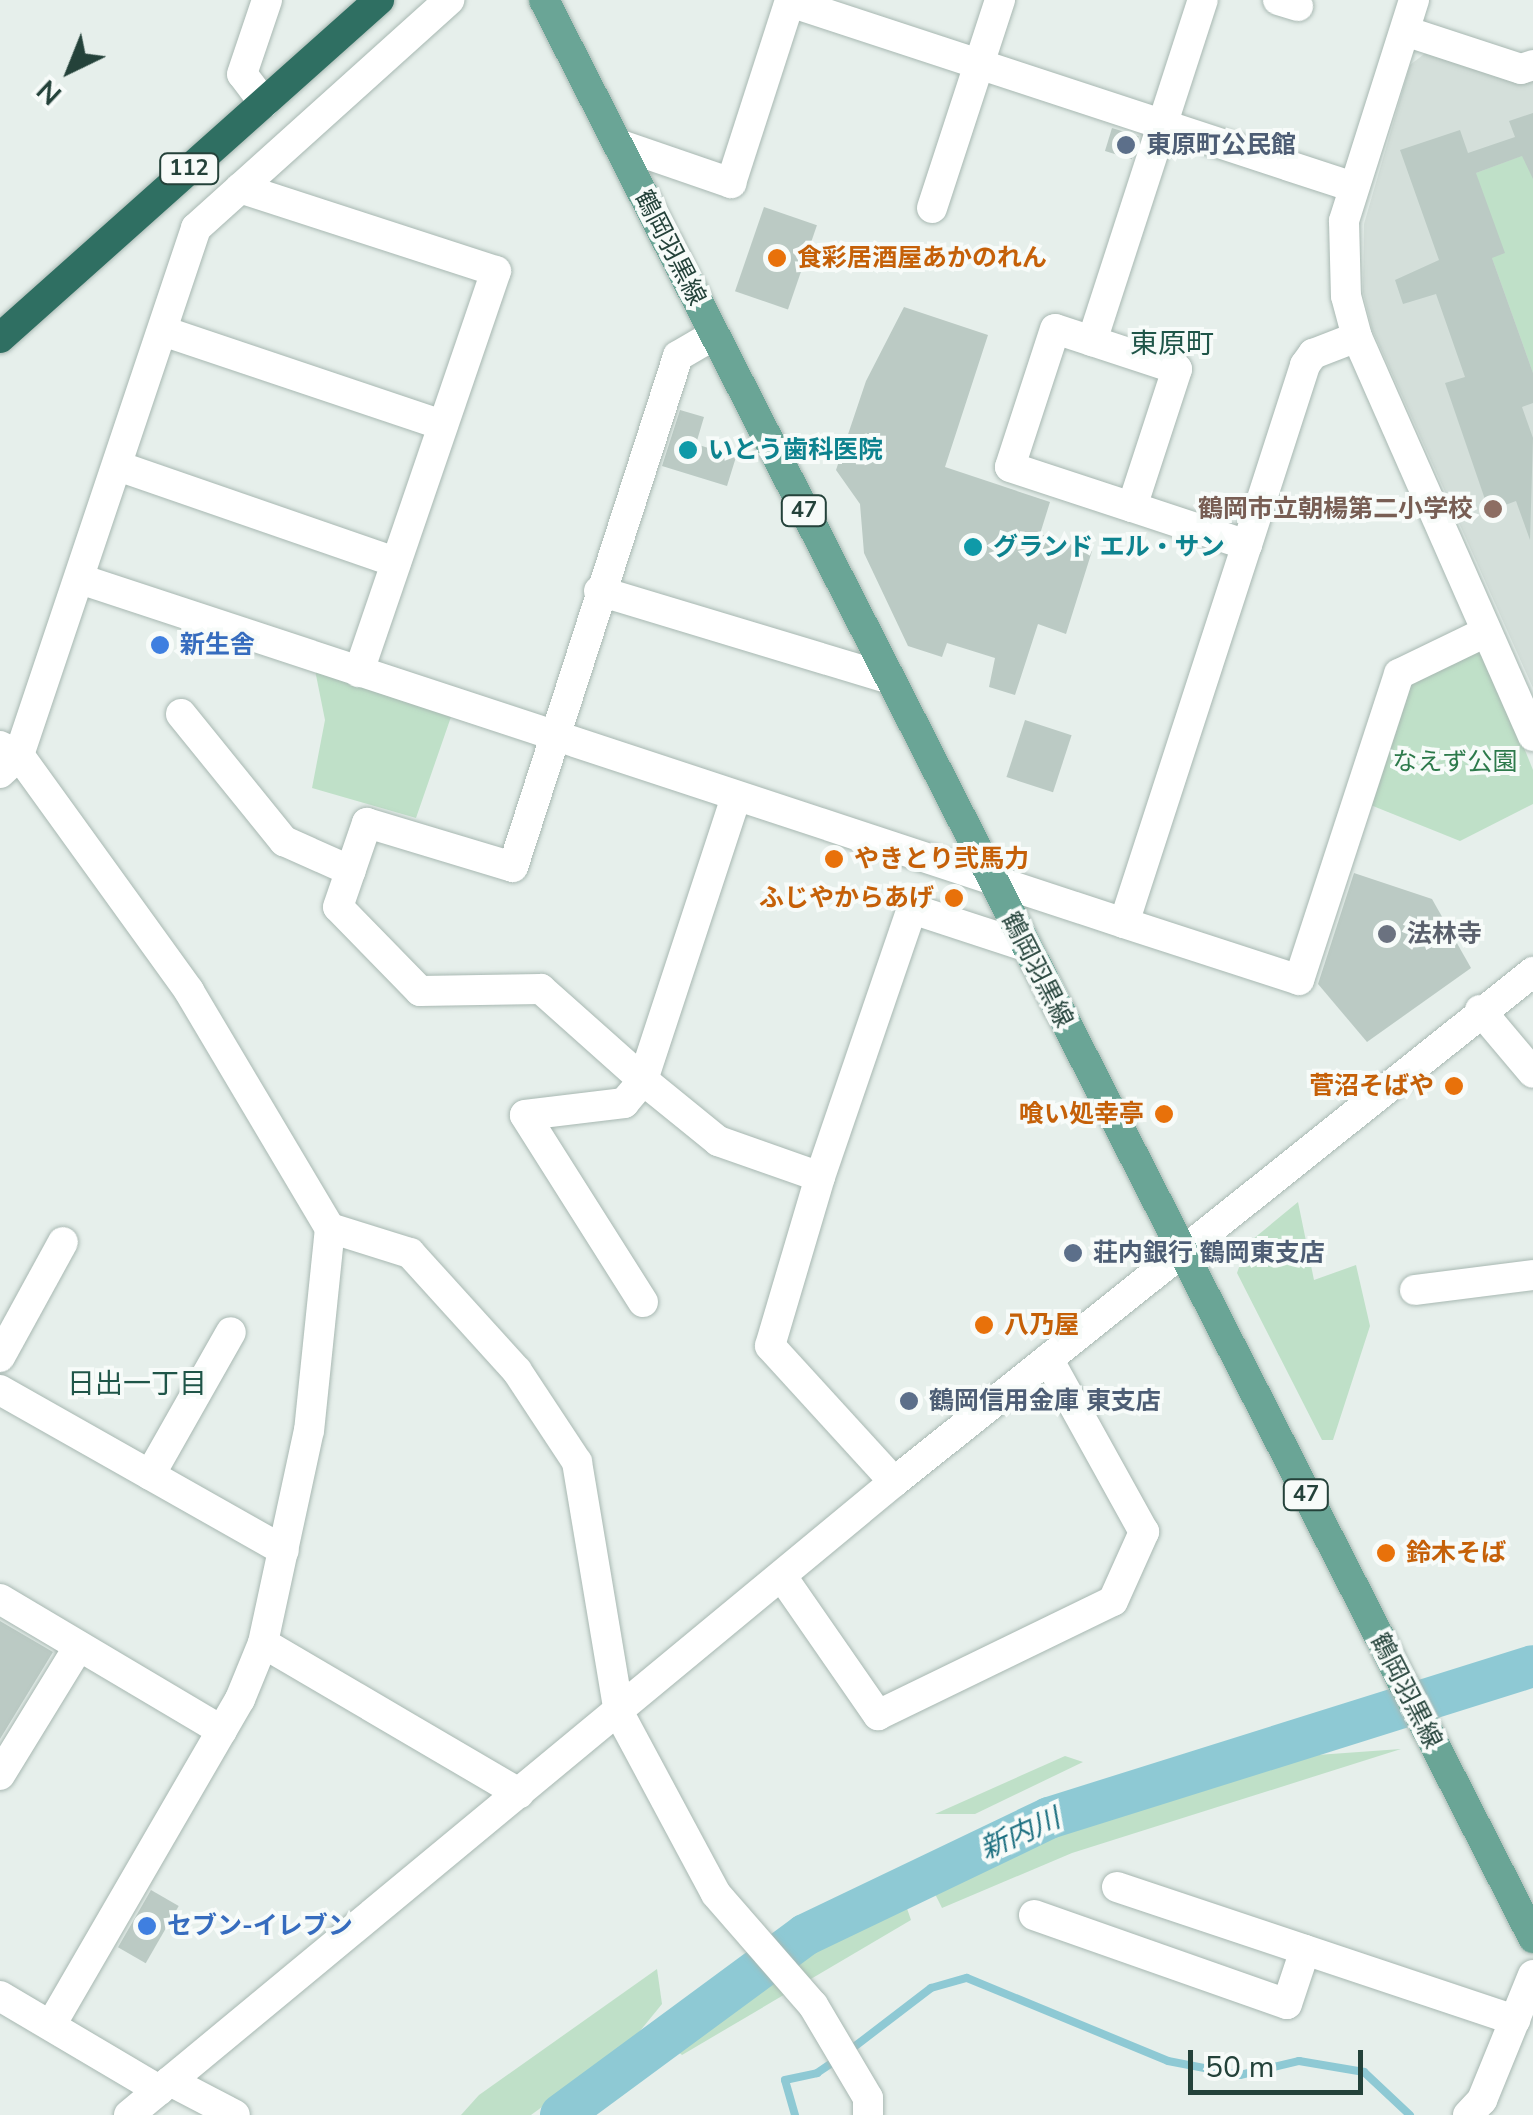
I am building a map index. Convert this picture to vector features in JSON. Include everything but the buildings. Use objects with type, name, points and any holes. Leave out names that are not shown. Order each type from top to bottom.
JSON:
[{"type":"highway","name":"112","points":[[0,338],[378,0]]},
{"type":"main road","name":"鶴岡羽黒線","points":[[544,0],[1532,1932]]},
{"type":"street","points":[[264,103],[242,74],[267,0]]},
{"type":"street","points":[[51,2025],[222,1731],[263,1643],[309,1430],[330,1228],[189,991],[6,758],[80,579],[196,228],[449,0]]},
{"type":"street","points":[[932,208],[1000,0]]},
{"type":"street","points":[[1092,341],[1203,0]]},
{"type":"street","points":[[1414,0],[1354,187],[1342,257],[1356,337],[1533,736]]},
{"type":"street","points":[[618,144],[731,183],[790,1],[1354,187]]},
{"type":"street","points":[[1404,31],[1521,69],[1533,66]]},
{"type":"street","points":[[240,188],[496,271],[359,672]]},
{"type":"street","points":[[1132,507],[1177,369],[1055,329],[1010,467],[1132,507],[1247,544]]},
{"type":"street","points":[[163,331],[443,425]]},
{"type":"street","points":[[714,335],[678,356],[551,736],[513,867],[367,823],[338,907],[420,991],[541,989],[718,1141],[820,1178]]},
{"type":"street","points":[[1124,923],[1305,365],[1313,354],[1356,337]]},
{"type":"street","points":[[118,466],[396,562]]},
{"type":"street","points":[[80,579],[736,798],[1299,980],[1399,674],[1486,632]]},
{"type":"street","points":[[599,592],[890,679]]},
{"type":"street","points":[[181,714],[284,842],[351,872]]},
{"type":"street","points":[[643,1302],[526,1115],[624,1103],[643,1080],[736,798]]},
{"type":"street","points":[[894,1482],[770,1346],[820,1178],[912,909],[1025,946]]},
{"type":"street","points":[[129,2115],[894,1482],[1480,1010],[1533,972]]},
{"type":"street","points":[[1480,1010],[1533,1073]]},
{"type":"street","points":[[330,1228],[410,1253],[517,1371],[576,1462],[619,1713],[718,1897],[813,2005],[868,2098],[868,2115]]},
{"type":"street","points":[[0,1357],[63,1242]]},
{"type":"street","points":[[1415,1290],[1533,1275]]},
{"type":"street","points":[[150,1475],[232,1332]]},
{"type":"street","points":[[782,1578],[878,1716],[1113,1601],[1144,1532],[1048,1359]]},
{"type":"street","points":[[0,1390],[284,1551]]},
{"type":"street","points":[[0,1598],[222,1731]]},
{"type":"street","points":[[263,1643],[519,1794]]},
{"type":"street","points":[[0,1776],[79,1646]]},
{"type":"street","points":[[1118,1887],[1515,2020]]},
{"type":"street","points":[[1034,1916],[1287,2004],[1306,1950]]},
{"type":"street","points":[[1468,2115],[1482,2100],[1533,1975]]},
{"type":"street","points":[[0,1996],[165,2085],[235,2115]]},
{"type":"shaded area","name":"鶴岡市立朝楊第二小学校","points":[[1428,51],[1533,79],[1533,688],[1372,329],[1363,292],[1364,224],[1410,65]]},
{"type":"green space","points":[[1529,153],[1533,164],[1533,373],[1492,258],[1476,173]]},
{"type":"green space","name":"なえず公園","points":[[1482,644],[1533,770],[1533,804],[1460,841],[1368,804],[1409,678]]},
{"type":"green space","points":[[315,670],[452,714],[416,818],[312,788],[325,720]]},
{"type":"green space","points":[[1298,1202],[1314,1280],[1356,1265],[1370,1326],[1333,1440],[1322,1440],[1237,1273],[1247,1244]]},
{"type":"green space","points":[[1401,1749],[1072,1853],[942,1908],[931,1886],[1062,1823],[1169,1789],[1317,1755]]},
{"type":"green space","points":[[1065,1756],[1083,1762],[975,1814],[935,1814]]},
{"type":"green space","points":[[903,1897],[911,1920],[682,2055],[670,2045],[829,1930]]},
{"type":"green space","points":[[657,1969],[662,2004],[631,2042],[531,2115],[461,2115],[479,2095]]},
{"type":"waterway","name":"新内川","points":[[561,2115],[805,1935],[1049,1818],[1533,1666]]},
{"type":"waterway","points":[[850,2050],[931,1988],[967,1978],[1168,2061],[1240,2075],[1299,2061],[1364,2072],[1410,2115]]},
{"type":"waterway","points":[[795,2115],[785,2080],[817,2073],[839,2058]]},
{"type":"place","name":"東原町公民館","points":[[1126,145]]},
{"type":"place","name":"食彩居酒屋あかのれん","points":[[777,258]]},
{"type":"place","name":"いとう歯科医院","points":[[688,450]]},
{"type":"place","name":"鶴岡市立朝楊第二小学校","points":[[1493,509]]},
{"type":"place","name":"グランド エル・サン","points":[[973,547]]},
{"type":"place","name":"新生舎","points":[[160,645]]},
{"type":"place","name":"やきとり弐馬力","points":[[834,859]]},
{"type":"place","name":"ふじやからあげ","points":[[954,898]]},
{"type":"place","name":"法林寺","points":[[1387,934]]},
{"type":"place","name":"菅沼そばや","points":[[1454,1086]]},
{"type":"place","name":"喰い処幸亭","points":[[1164,1114]]},
{"type":"place","name":"荘内銀行 鶴岡東支店","points":[[1073,1253]]},
{"type":"place","name":"八乃屋","points":[[984,1325]]},
{"type":"place","name":"鶴岡信用金庫 東支店","points":[[909,1401]]},
{"type":"place","name":"鈴木そば","points":[[1386,1553]]},
{"type":"place","name":"セブン-イレブン","points":[[147,1926]]},
{"type":"district","name":"東原町","points":[[1172,344]]},
{"type":"district","name":"日出一丁目","points":[[137,1384]]}]
